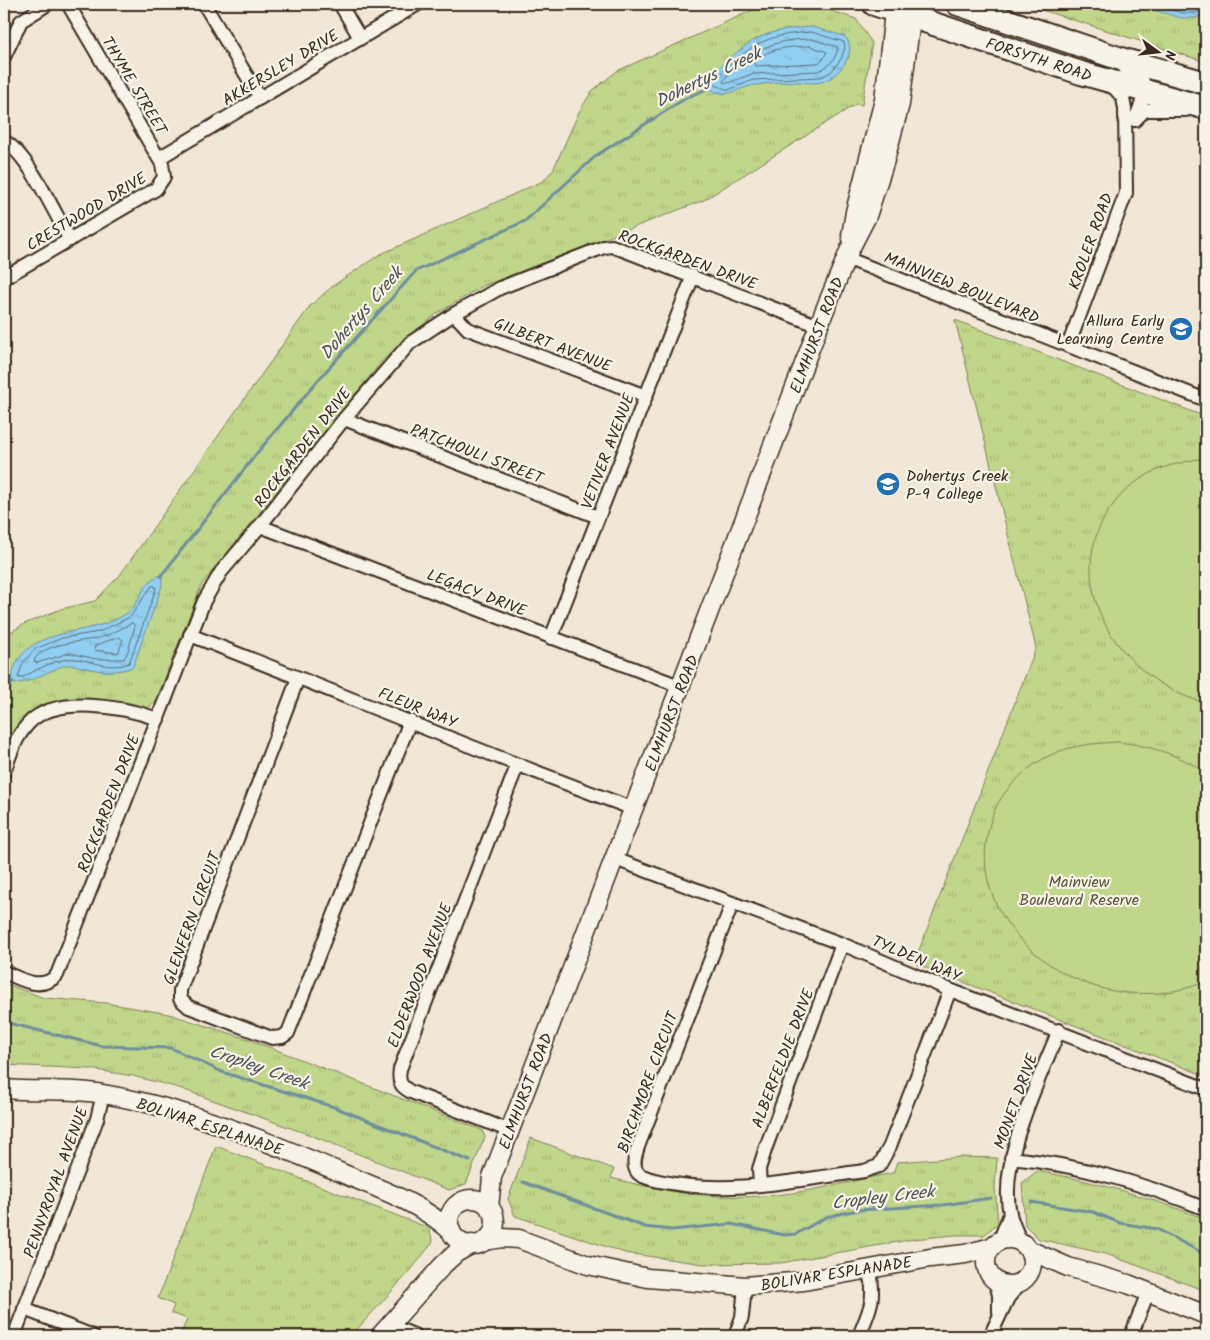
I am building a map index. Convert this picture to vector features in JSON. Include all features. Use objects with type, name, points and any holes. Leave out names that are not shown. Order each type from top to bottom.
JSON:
[{"type":"highway","name":"FORSYTH ROAD","points":[[958,4],[1121,59],[1206,83]]},
{"type":"highway","name":"FORSYTH ROAD","points":[[898,8],[1108,81],[1206,109]]},
{"type":"street","points":[[4,57],[21,21],[48,4]]},
{"type":"street","name":"THYME STREET","points":[[68,4],[158,158]]},
{"type":"street","points":[[204,4],[260,98]]},
{"type":"street","points":[[340,4],[360,38]]},
{"type":"street","name":"AKKERSLEY DRIVE","points":[[158,158],[418,4]]},
{"type":"street","name":"ELMHURST ROAD","points":[[491,1212],[492,1177],[682,687],[819,326],[848,254],[867,216],[900,104],[898,8]]},
{"type":"street","points":[[1031,28],[1077,52],[1136,74],[1145,82],[1145,91],[1126,143]]},
{"type":"street","name":"KROLER ROAD","points":[[1068,346],[1126,193],[1126,143],[1123,98],[1108,81]]},
{"type":"street","points":[[1135,120],[1145,110],[1206,109]]},
{"type":"street","points":[[4,141],[18,152],[27,165],[70,240]]},
{"type":"street","name":"CRESTWOOD DRIVE","points":[[4,278],[156,189],[164,177],[162,164],[158,158]]},
{"type":"street","name":"ROCKGARDEN DRIVE","points":[[4,972],[34,984],[47,983],[59,971],[190,635],[212,586],[221,572],[260,526],[344,419],[410,344],[454,314],[500,288],[604,247],[623,250],[819,326]]},
{"type":"street","name":"MAINVIEW BOULEVARD","points":[[848,254],[1068,346],[1206,400]]},
{"type":"street","name":"VETIVER AVENUE","points":[[551,638],[692,276]]},
{"type":"street","name":"GILBERT AVENUE","points":[[454,314],[468,329],[646,396]]},
{"type":"street","name":"PATCHOULI STREET","points":[[344,419],[598,517]]},
{"type":"street","name":"LEGACY DRIVE","points":[[260,526],[682,687]]},
{"type":"street","name":"FLEUR WAY","points":[[190,635],[410,721],[517,766],[634,809]]},
{"type":"street","name":"GLENFERN CIRCUIT","points":[[298,678],[180,990],[180,999],[189,1007],[272,1038],[282,1037],[288,1033],[410,721]]},
{"type":"street","points":[[4,772],[21,732],[39,715],[52,709],[86,706],[138,712],[158,719]]},
{"type":"street","name":"ELDERWOOD AVENUE","points":[[510,1131],[411,1092],[402,1087],[399,1078],[400,1069],[517,766]]},
{"type":"street","name":"TYLDEN WAY","points":[[615,859],[842,944],[950,990],[1058,1030],[1206,1089]]},
{"type":"street","name":"BIRCHMORE CIRCUIT","points":[[732,904],[639,1144],[634,1159],[634,1168],[639,1174],[668,1183],[717,1187],[760,1185],[864,1171],[882,1164],[950,990]]},
{"type":"street","name":"ALBERFELDIE DRIVE","points":[[760,1185],[759,1169],[766,1147],[842,944]]},
{"type":"street","name":"MONET DRIVE","points":[[1024,1246],[1010,1214],[1008,1190],[1011,1158],[1058,1030]]},
{"type":"street","name":"BOLIVAR ESPLANADE","points":[[4,1089],[72,1090],[103,1094],[173,1110],[307,1158],[408,1201],[438,1220],[452,1232]]},
{"type":"street","name":"PENNYROYAL AVENUE","points":[[14,1336],[97,1119],[103,1094]]},
{"type":"street","points":[[1011,1158],[1088,1169],[1205,1205]]},
{"type":"street","name":"ELMHURST ROAD","points":[[465,1201],[492,1177]]},
{"type":"street","points":[[384,1331],[456,1253],[478,1242],[492,1232],[491,1212],[478,1200],[465,1201],[450,1214],[452,1232],[443,1265]]},
{"type":"street","name":"BOLIVAR ESPLANADE","points":[[408,1201],[447,1205],[465,1201]]},
{"type":"street","name":"BOLIVAR ESPLANADE","points":[[491,1212],[519,1239],[588,1264],[648,1278],[745,1286],[804,1281],[930,1258],[949,1257],[996,1244]]},
{"type":"street","name":"MONET DRIVE","points":[[996,1244],[1010,1214]]},
{"type":"street","points":[[452,1232],[463,1243],[478,1242]]},
{"type":"street","name":"BOLIVAR ESPLANADE","points":[[478,1242],[519,1239]]},
{"type":"street","points":[[999,1314],[999,1295],[986,1260],[996,1244],[1010,1239],[1068,1267],[1148,1292],[1204,1314]]},
{"type":"street","points":[[990,1336],[1008,1298],[1031,1267],[1024,1246]]},
{"type":"street","name":"BOLIVAR ESPLANADE","points":[[949,1257],[971,1264],[993,1278]]},
{"type":"street","points":[[993,1278],[1006,1284],[1057,1268],[1068,1267]]},
{"type":"street","points":[[859,1336],[873,1302],[870,1269]]},
{"type":"street","points":[[735,1336],[742,1317],[745,1286]]},
{"type":"street","points":[[1131,1336],[1148,1292]]},
{"type":"street","points":[[24,1309],[94,1336]]},
{"type":"street","points":[[384,1331],[416,1336]]},
{"type":"green space","points":[[766,4],[810,4],[856,19],[872,43],[862,105],[856,104],[704,200],[483,286],[436,314],[384,359],[202,584],[155,703],[147,708],[84,701],[64,702],[46,706],[29,715],[15,730],[4,751],[4,636],[26,623],[61,609],[95,601],[120,575],[310,306],[334,285],[379,255],[543,181],[553,170],[579,112],[592,91],[617,71]]},
{"type":"green space","points":[[1023,4],[1206,4],[1206,62]]},
{"type":"green space","name":"Mainview Boulevard Reserve","points":[[955,320],[1206,417],[1206,1076],[914,963],[1036,648]]},
{"type":"green space","points":[[1198,459],[1206,459],[1206,703],[1178,693],[1153,678],[1130,659],[1112,636],[1099,610],[1092,582],[1092,553],[1101,524],[1120,496],[1140,479],[1159,469]]},
{"type":"green space","points":[[1119,742],[1164,752],[1206,772],[1206,981],[1187,988],[1148,994],[1128,993],[1100,988],[1073,977],[1047,962],[1024,943],[1006,920],[992,895],[986,867],[987,837],[994,811],[1008,789],[1034,764],[1058,752],[1072,747]]},
{"type":"green space","points":[[4,983],[44,998],[106,1003],[169,1014],[251,1040],[482,1130],[485,1137],[466,1184],[449,1190],[313,1136],[179,1088],[133,1076],[90,1069],[4,1065]]},
{"type":"green space","points":[[531,1138],[614,1169],[611,1178],[648,1187],[686,1193],[743,1197],[795,1193],[893,1173],[897,1162],[961,1157],[997,1158],[995,1188],[998,1223],[984,1235],[954,1235],[914,1239],[781,1263],[704,1264],[625,1253],[515,1216],[508,1199]]},
{"type":"green space","points":[[216,1146],[429,1228],[433,1242],[411,1270],[351,1336],[180,1336],[187,1319],[171,1313],[174,1305],[158,1298]]},
{"type":"green space","points":[[1037,1171],[1123,1191],[1206,1219],[1206,1291],[1106,1254],[1039,1239],[1025,1225],[1022,1183]]},
{"type":"water","points":[[1122,4],[1206,4],[1206,13],[1196,18],[1181,18],[1148,8]]},
{"type":"water","points":[[812,27],[844,36],[849,42],[850,49],[845,63],[834,76],[815,83],[787,82],[766,84],[750,86],[727,93],[715,92],[709,88],[708,80],[713,74],[752,41],[783,30]]},
{"type":"water","points":[[162,575],[162,586],[133,667],[109,671],[67,665],[31,680],[11,683],[16,664],[26,650],[40,641],[57,635],[94,627],[127,613],[132,609],[150,581]]},
{"type":"waterway","name":"Dohertys Creek","points":[[161,576],[257,453],[319,379],[416,271],[525,221],[597,155],[686,98],[711,87]]},
{"type":"waterway","name":"Dohertys Creek","points":[[4,696],[13,682]]},
{"type":"waterway","name":"Cropley Creek","points":[[4,1022],[102,1046],[171,1048],[222,1072],[334,1107],[470,1161]]},
{"type":"waterway","name":"Cropley Creek","points":[[523,1182],[645,1227],[672,1230],[731,1224],[784,1235],[796,1234],[826,1217],[857,1210],[943,1205],[991,1198]]},
{"type":"waterway","name":"Cropley Creek","points":[[1031,1202],[1093,1212],[1120,1223],[1157,1229],[1206,1255]]},
{"type":"place","name":"Allura Early Learning Centre","points":[[1181,329]]},
{"type":"place","name":"Dohertys Creek P-9 College","points":[[888,484]]}]
